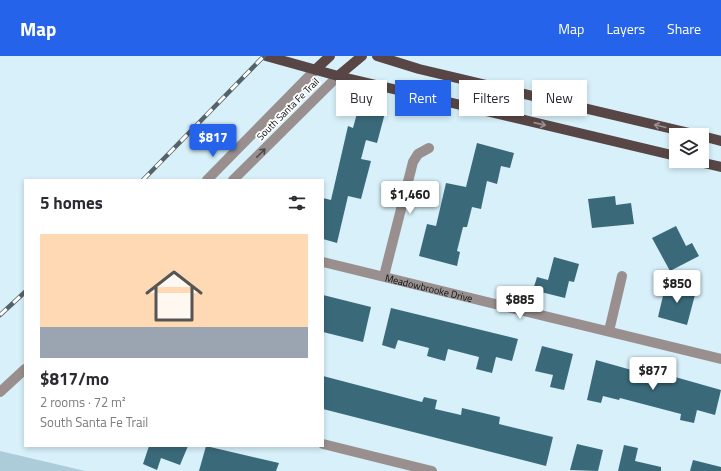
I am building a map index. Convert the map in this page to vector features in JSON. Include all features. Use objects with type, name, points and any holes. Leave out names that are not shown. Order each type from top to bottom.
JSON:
[{"type":"main road","points":[[266,56],[338,76],[669,154]]},
{"type":"main road","name":"South Santa Fe Trail","points":[[316,69],[330,56]]},
{"type":"main road","name":"South Santa Fe Trail","points":[[338,76],[362,56]]},
{"type":"main road","points":[[377,56],[419,69],[669,128]]},
{"type":"main road","points":[[407,56],[409,61],[419,69]]},
{"type":"main road","points":[[709,138],[721,141]]},
{"type":"main road","points":[[709,164],[721,167]]},
{"type":"street","name":"South Santa Fe Trail","points":[[208,179],[316,69]]},
{"type":"street","name":"South Santa Fe Trail","points":[[234,179],[338,76]]},
{"type":"street","points":[[384,276],[413,162],[418,154],[428,148]]},
{"type":"street","name":"Meadowbrooke Drive","points":[[324,262],[721,359]]},
{"type":"street","points":[[609,331],[622,276]]},
{"type":"street","points":[[0,392],[24,370]]},
{"type":"street","points":[[324,444],[432,471]]},
{"type":"shaded area","points":[[0,451],[85,471],[0,471]]},
{"type":"building","points":[[356,116],[384,116],[377,143],[366,140],[361,159],[371,161],[361,199],[348,196],[337,243],[324,239],[324,198],[331,200],[348,126],[353,128]]},
{"type":"building","points":[[477,143],[514,153],[510,168],[501,166],[497,184],[487,181],[481,209],[472,207],[467,227],[463,227],[457,251],[460,252],[457,266],[419,256],[427,224],[436,226],[446,183],[466,187]]},
{"type":"building","points":[[615,196],[616,205],[631,203],[634,224],[592,228],[588,199]]},
{"type":"building","points":[[676,226],[686,246],[692,243],[699,256],[670,271],[652,238]]},
{"type":"building","points":[[554,257],[579,264],[574,282],[569,281],[565,298],[533,290],[537,277],[548,280]]},
{"type":"building","points":[[666,283],[696,291],[687,325],[658,317]]},
{"type":"building","points":[[324,295],[371,307],[363,342],[324,332]]},
{"type":"building","points":[[391,308],[518,339],[512,361],[496,357],[492,373],[476,369],[479,357],[448,349],[445,361],[427,356],[429,348],[398,340],[395,349],[382,345]]},
{"type":"building","points":[[542,346],[573,354],[564,390],[550,387],[553,375],[535,371]]},
{"type":"building","points":[[596,360],[660,378],[661,373],[721,390],[715,415],[697,410],[694,423],[680,420],[681,414],[620,398],[619,400],[603,396],[601,403],[587,400]]},
{"type":"building","points":[[324,376],[422,402],[424,397],[437,400],[435,409],[461,415],[462,408],[500,417],[499,424],[553,437],[546,466],[324,409]]},
{"type":"building","points":[[577,444],[603,450],[598,471],[570,470]]},
{"type":"building","points":[[624,445],[638,448],[635,461],[661,467],[661,471],[618,471]]},
{"type":"building","points":[[149,447],[188,447],[180,465],[161,458],[157,470],[143,464]]},
{"type":"building","points":[[206,447],[279,463],[276,471],[199,471]]},
{"type":"building","points":[[693,460],[721,467],[721,471],[690,471]]},
{"type":"railway","points":[[144,179],[264,56]]},
{"type":"railway","points":[[0,315],[24,293]]}]
